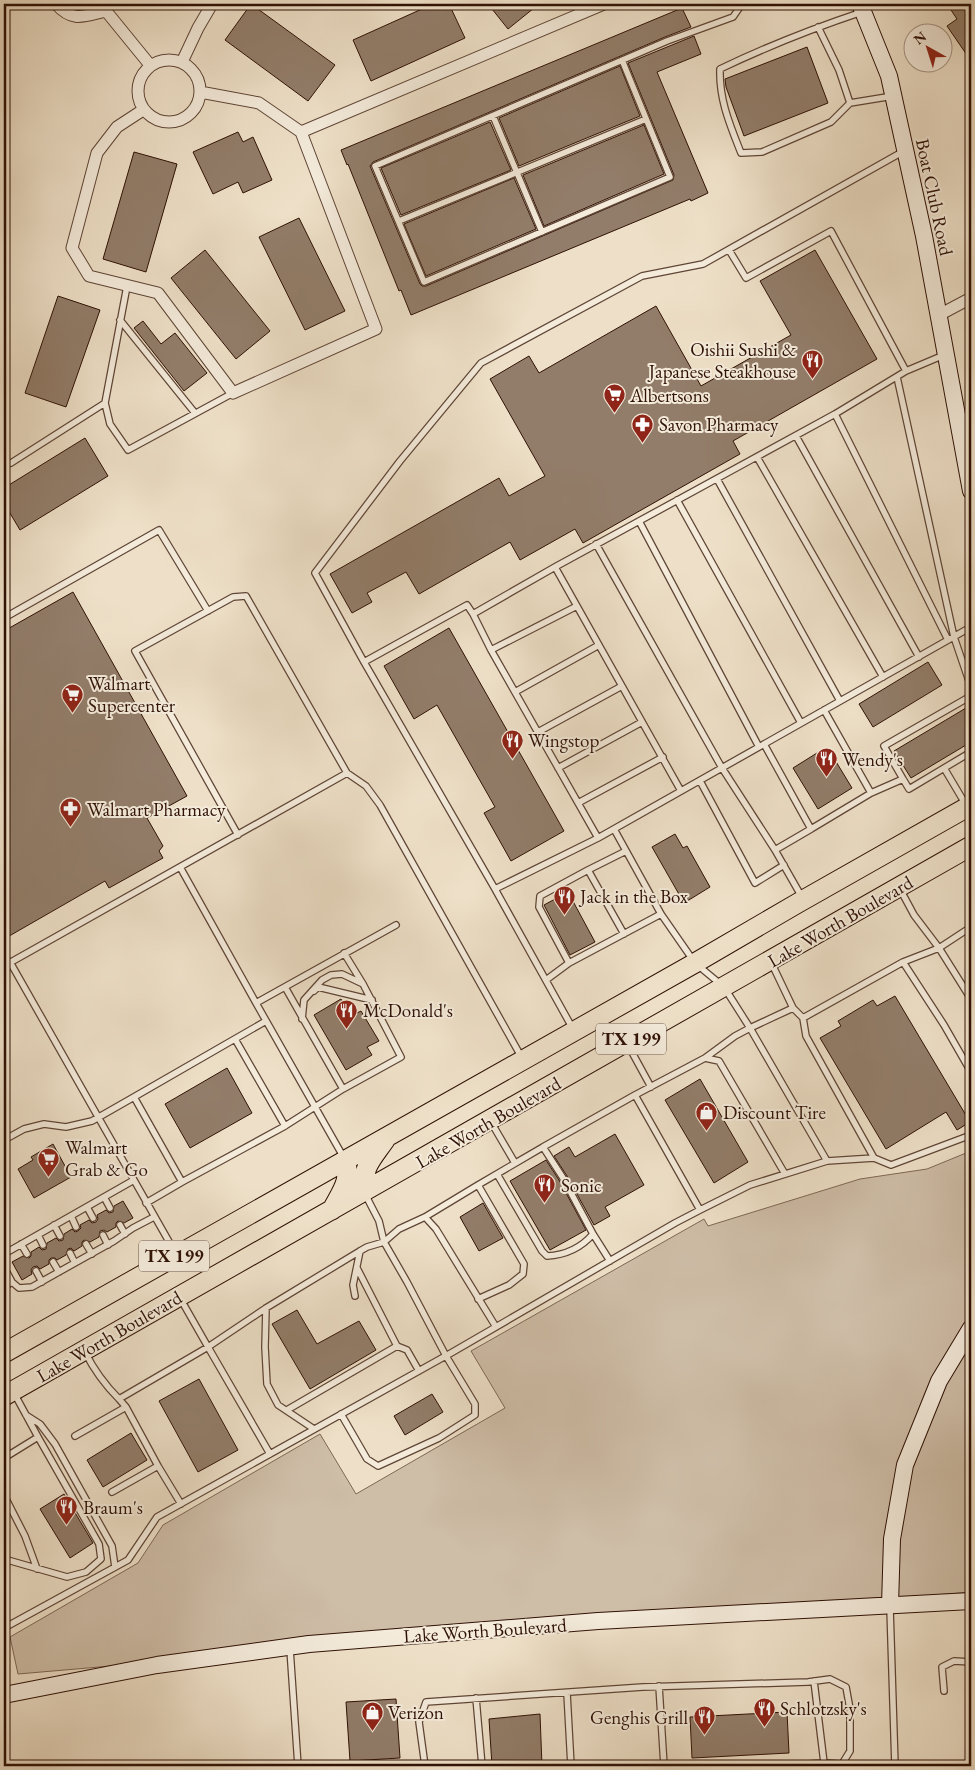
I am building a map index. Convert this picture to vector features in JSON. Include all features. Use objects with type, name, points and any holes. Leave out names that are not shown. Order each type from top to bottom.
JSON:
[{"type":"highway","name":"Lake Worth Boulevard","points":[[4,1353],[969,806]]},
{"type":"highway","name":"Lake Worth Boulevard","points":[[8,1394],[971,846]]},
{"type":"highway","points":[[364,1192],[363,1177],[367,1166],[388,1135]]},
{"type":"highway","points":[[332,1210],[347,1179],[349,1170],[345,1160]]},
{"type":"main road","name":"Boat Club Road","points":[[862,8],[889,76],[939,315],[971,491]]},
{"type":"main road","points":[[890,1605],[892,1539],[905,1465],[939,1381],[971,1328]]},
{"type":"main road","name":"Lake Worth Boulevard","points":[[4,1696],[158,1665],[290,1646],[598,1621],[971,1601]]},
{"type":"street","points":[[56,4],[64,13],[79,17],[104,8]]},
{"type":"street","points":[[95,4],[104,8],[150,65]]},
{"type":"street","points":[[182,62],[212,4]]},
{"type":"street","points":[[301,132],[577,8],[604,4]]},
{"type":"street","points":[[172,59],[182,62],[191,68],[197,77],[200,98],[196,107],[189,116],[180,121],[170,123],[150,117],[138,101],[137,90],[141,76],[150,65],[161,60],[172,59]]},
{"type":"street","points":[[143,110],[117,127],[97,153],[72,248],[89,276],[158,294],[233,392],[376,329],[301,132],[259,103],[200,92]]},
{"type":"street","points":[[939,315],[971,298]]},
{"type":"lane","points":[[622,60],[670,177],[424,282],[375,166],[493,116],[622,60],[667,41],[732,17],[742,4]]},
{"type":"lane","points":[[862,8],[763,48],[720,69],[720,86],[726,115],[741,153],[762,152],[831,122],[850,103],[893,96]]},
{"type":"lane","points":[[818,27],[839,70],[850,103]]},
{"type":"lane","points":[[493,116],[542,232]]},
{"type":"lane","points":[[399,221],[646,119]]},
{"type":"lane","points":[[574,1031],[315,573],[400,461],[481,363],[642,276],[704,264],[905,150]]},
{"type":"lane","points":[[729,250],[746,278],[831,231],[906,371]]},
{"type":"lane","points":[[127,286],[105,403],[110,424],[128,450],[233,392]]},
{"type":"lane","points":[[120,320],[195,413]]},
{"type":"lane","points":[[473,614],[596,544],[796,436],[906,371],[946,354]]},
{"type":"lane","points":[[897,377],[951,638]]},
{"type":"lane","points":[[11,463],[105,403]]},
{"type":"lane","points":[[835,414],[951,638],[971,687]]},
{"type":"lane","points":[[796,436],[918,657]]},
{"type":"lane","points":[[758,457],[884,677]]},
{"type":"lane","points":[[717,479],[840,701]]},
{"type":"lane","points":[[677,500],[801,723]]},
{"type":"lane","points":[[639,521],[762,745],[811,829]]},
{"type":"lane","points":[[4,618],[159,530],[208,611]]},
{"type":"lane","points":[[596,544],[722,768],[775,850],[803,900]]},
{"type":"lane","points":[[555,567],[682,791]]},
{"type":"lane","points":[[238,835],[136,651],[233,597],[246,596],[347,774],[366,786],[380,804],[523,1060]]},
{"type":"lane","points":[[364,662],[467,605],[598,838]]},
{"type":"lane","points":[[491,650],[577,606]]},
{"type":"lane","points":[[495,889],[598,838],[971,627]]},
{"type":"lane","points":[[515,692],[599,645]]},
{"type":"lane","points":[[538,732],[622,686]]},
{"type":"lane","points":[[971,696],[884,746],[909,789],[971,752]]},
{"type":"lane","points":[[824,710],[870,793]]},
{"type":"lane","points":[[558,768],[642,722]]},
{"type":"lane","points":[[578,803],[662,757]]},
{"type":"lane","points":[[944,768],[969,806]]},
{"type":"lane","points":[[4,966],[347,774]]},
{"type":"lane","points":[[775,850],[870,793],[903,779]]},
{"type":"lane","points":[[700,781],[756,883],[784,865]]},
{"type":"lane","points":[[614,829],[661,914],[695,963],[724,987],[827,1161]]},
{"type":"lane","points":[[569,963],[539,907],[540,896],[626,851]]},
{"type":"lane","points":[[180,867],[345,1160]]},
{"type":"lane","points":[[588,870],[624,934]]},
{"type":"lane","points":[[899,887],[914,915],[939,948],[971,998]]},
{"type":"lane","points":[[546,980],[569,963],[661,914]]},
{"type":"lane","points":[[256,1003],[396,925]]},
{"type":"lane","points":[[803,1018],[902,962],[939,948],[971,927]]},
{"type":"lane","points":[[146,1203],[285,1126],[343,1089],[401,1057],[372,1000],[344,953]]},
{"type":"lane","points":[[771,961],[793,1008],[803,1018],[806,1036],[874,1158]]},
{"type":"lane","points":[[10,962],[176,1254]]},
{"type":"lane","points":[[902,962],[944,1025],[971,1072]]},
{"type":"lane","points":[[302,1019],[304,1000],[322,980],[331,975],[342,974],[363,984]]},
{"type":"lane","points":[[285,986],[343,1089]]},
{"type":"lane","points":[[304,1000],[318,987],[372,1000]]},
{"type":"lane","points":[[119,1399],[208,1347],[266,1308],[360,1251],[384,1242],[399,1229],[705,1058],[735,1036],[793,1008]]},
{"type":"lane","points":[[4,1140],[24,1128],[44,1124],[66,1127],[92,1120],[266,1021]]},
{"type":"lane","points":[[235,1039],[285,1126]]},
{"type":"lane","points":[[627,1042],[651,1087]]},
{"type":"lane","points":[[705,1058],[719,1061],[785,1174]]},
{"type":"lane","points":[[635,1096],[700,1210]]},
{"type":"lane","points":[[134,1097],[182,1182]]},
{"type":"lane","points":[[490,1121],[515,1163]]},
{"type":"lane","points":[[4,1628],[128,1560],[157,1517],[446,1356],[700,1210],[750,1186],[827,1161],[874,1158],[891,1165],[971,1134]]},
{"type":"lane","points":[[543,1147],[563,1178],[610,1261]]},
{"type":"lane","points":[[497,1174],[542,1251],[548,1256],[563,1255],[584,1244],[594,1234]]},
{"type":"lane","points":[[4,1254],[134,1180]]},
{"type":"lane","points":[[478,1185],[524,1264],[523,1274],[516,1280],[478,1299]]},
{"type":"lane","points":[[341,1414],[367,1459],[378,1466],[439,1438],[475,1415],[476,1404],[446,1356],[384,1242],[380,1221],[364,1192]]},
{"type":"lane","points":[[104,1197],[110,1208]]},
{"type":"lane","points":[[87,1207],[93,1218]]},
{"type":"lane","points":[[71,1216],[76,1227]]},
{"type":"lane","points":[[425,1216],[436,1229],[496,1327]]},
{"type":"lane","points":[[4,1267],[12,1282],[19,1288],[32,1287],[154,1217]]},
{"type":"lane","points":[[54,1225],[60,1236]]},
{"type":"lane","points":[[120,1225],[125,1234]]},
{"type":"lane","points":[[38,1235],[43,1245]]},
{"type":"lane","points":[[103,1235],[108,1245]]},
{"type":"lane","points":[[21,1244],[26,1254]]},
{"type":"lane","points":[[86,1244],[92,1254]]},
{"type":"lane","points":[[355,1296],[353,1285],[360,1251]]},
{"type":"lane","points":[[70,1253],[75,1263]]},
{"type":"lane","points":[[53,1262],[59,1272]]},
{"type":"lane","points":[[357,1268],[397,1346],[407,1350],[419,1371]]},
{"type":"lane","points":[[36,1271],[42,1282]]},
{"type":"lane","points":[[4,1287],[12,1282]]},
{"type":"lane","points":[[179,1296],[270,1454]]},
{"type":"lane","points":[[266,1308],[265,1347],[267,1384],[278,1405],[314,1429]]},
{"type":"lane","points":[[287,1410],[397,1346]]},
{"type":"lane","points":[[84,1351],[107,1388],[126,1407],[181,1504]]},
{"type":"lane","points":[[4,1559],[67,1576],[86,1572],[101,1559],[99,1544],[26,1415],[8,1394]]},
{"type":"lane","points":[[75,1436],[126,1407]]},
{"type":"lane","points":[[26,1415],[40,1424],[55,1444],[112,1546],[115,1567]]},
{"type":"lane","points":[[4,1458],[38,1437]]},
{"type":"lane","points":[[112,1492],[158,1466]]},
{"type":"lane","points":[[4,1495],[25,1536],[37,1569]]},
{"type":"lane","points":[[890,1605],[895,1766]]},
{"type":"lane","points":[[290,1646],[298,1766]]},
{"type":"lane","points":[[944,1691],[942,1667],[954,1662],[971,1662]]},
{"type":"lane","points":[[425,1766],[419,1722],[426,1702],[659,1686],[830,1679],[846,1687],[850,1709],[850,1752],[842,1765],[824,1763],[777,1766]]},
{"type":"lane","points":[[814,1681],[824,1763]]},
{"type":"lane","points":[[659,1686],[664,1766]]},
{"type":"lane","points":[[567,1692],[571,1766]]},
{"type":"lane","points":[[476,1698],[482,1766]]},
{"type":"shaded area","points":[[971,1151],[971,1592],[18,1674],[10,1637],[138,1563],[163,1525],[320,1434],[356,1494],[505,1408],[471,1351],[704,1219],[708,1226],[860,1179],[927,1169]]},
{"type":"building","points":[[251,4],[335,65],[308,101],[225,40]]},
{"type":"building","points":[[433,4],[449,4],[465,38],[371,81],[353,40]]},
{"type":"building","points":[[488,4],[539,4],[508,29]]},
{"type":"building","points":[[947,4],[971,4],[971,61],[952,33],[952,22],[957,19]]},
{"type":"building","points":[[682,8],[691,27],[373,162],[370,166],[420,284],[426,286],[673,180],[674,175],[628,63],[694,36],[701,54],[657,72],[708,193],[411,315],[401,290],[399,291],[341,150]]},
{"type":"building","points":[[807,47],[828,103],[744,136],[726,87],[725,79]]},
{"type":"building","points":[[620,66],[640,116],[519,166],[499,118]]},
{"type":"building","points":[[490,122],[511,170],[401,215],[381,168]]},
{"type":"building","points":[[644,125],[664,174],[544,226],[523,175]]},
{"type":"building","points":[[238,132],[243,142],[253,137],[272,180],[243,193],[238,182],[213,194],[193,152]]},
{"type":"building","points":[[134,152],[177,164],[146,272],[103,259]]},
{"type":"building","points":[[514,178],[536,229],[426,276],[404,224]]},
{"type":"building","points":[[299,218],[345,311],[305,330],[259,237]]},
{"type":"building","points":[[205,250],[270,331],[236,359],[171,278]]},
{"type":"building","points":[[815,250],[877,359],[733,441],[740,454],[583,543],[575,529],[520,560],[510,542],[419,594],[406,572],[367,593],[372,602],[352,613],[330,574],[499,478],[509,496],[545,476],[490,379],[529,356],[539,373],[656,306],[701,386],[791,335],[760,281]]},
{"type":"building","points":[[58,296],[100,310],[66,407],[25,393]]},
{"type":"building","points":[[143,321],[161,344],[175,333],[207,373],[184,391],[134,328]]},
{"type":"building","points":[[85,438],[108,476],[20,530],[4,503],[4,488]]},
{"type":"building","name":"Walmart Supercenter","points":[[73,592],[187,796],[147,818],[163,846],[159,851],[163,858],[109,888],[105,881],[4,939],[4,631]]},
{"type":"building","points":[[449,628],[564,831],[511,861],[484,813],[495,807],[437,705],[414,719],[384,666]]},
{"type":"building","points":[[928,662],[942,685],[873,727],[859,704]]},
{"type":"building","points":[[971,705],[971,742],[911,778],[894,751]]},
{"type":"building","points":[[817,753],[822,761],[832,755],[852,788],[818,809],[793,768]]},
{"type":"building","points":[[675,834],[683,848],[687,846],[710,887],[684,903],[652,847]]},
{"type":"building","points":[[568,892],[595,942],[570,955],[544,905]]},
{"type":"building","points":[[895,996],[970,1122],[957,1130],[946,1112],[886,1149],[820,1038],[841,1026],[838,1021],[873,1000],[877,1006]]},
{"type":"building","name":"McDonald's","points":[[341,999],[351,1016],[361,1011],[379,1041],[367,1047],[372,1055],[346,1070],[314,1015]]},
{"type":"building","points":[[227,1068],[252,1113],[190,1148],[165,1104]]},
{"type":"building","name":"Discount Tire","points":[[700,1079],[748,1162],[714,1183],[665,1100]]},
{"type":"building","points":[[615,1134],[644,1185],[605,1207],[610,1216],[594,1225],[554,1156],[569,1147],[575,1157]]},
{"type":"building","points":[[53,1144],[71,1177],[34,1198],[18,1169],[33,1160],[31,1157]]},
{"type":"building","name":"Sonic","points":[[546,1160],[586,1230],[550,1250],[510,1181]]},
{"type":"building","points":[[123,1201],[133,1218],[124,1223],[118,1221],[116,1227],[107,1232],[104,1230],[100,1231],[99,1237],[90,1242],[84,1240],[82,1246],[74,1251],[71,1248],[68,1249],[66,1255],[57,1260],[51,1258],[49,1264],[40,1269],[37,1266],[33,1267],[31,1270],[32,1274],[22,1280],[12,1262],[23,1256],[29,1258],[31,1252],[39,1247],[42,1250],[46,1249],[47,1243],[56,1238],[59,1241],[63,1240],[64,1234],[72,1229],[75,1232],[78,1231],[81,1228],[80,1225],[89,1220],[92,1223],[96,1222],[98,1219],[97,1215],[106,1210],[109,1213],[113,1212],[114,1206]]},
{"type":"building","points":[[483,1203],[503,1238],[479,1251],[460,1217]]},
{"type":"building","points":[[297,1310],[317,1344],[359,1321],[376,1350],[310,1389],[272,1324]]},
{"type":"building","points":[[199,1379],[238,1450],[198,1472],[159,1401]]},
{"type":"building","points":[[432,1394],[443,1412],[405,1435],[394,1416]]},
{"type":"building","points":[[131,1433],[147,1460],[103,1487],[87,1460]]},
{"type":"building","name":"Braum's","points":[[64,1494],[93,1543],[70,1558],[40,1509]]},
{"type":"building","points":[[396,1699],[400,1758],[350,1761],[346,1702]]},
{"type":"building","points":[[787,1712],[789,1753],[692,1758],[690,1717]]},
{"type":"building","points":[[540,1714],[542,1766],[492,1766],[489,1719]]},
{"type":"place","name":"Oishii Sushi & Japanese Steakhouse","points":[[812,379]]},
{"type":"place","name":"Albertsons","points":[[614,414]]},
{"type":"place","name":"Savon Pharmacy","points":[[643,443]]},
{"type":"place","name":"Walmart Supercenter","points":[[72,713]]},
{"type":"place","name":"Wingstop","points":[[512,759]]},
{"type":"place","name":"Wendy's","points":[[826,778]]},
{"type":"place","name":"Walmart Pharmacy","points":[[71,828]]},
{"type":"place","name":"Jack in the Box","points":[[564,915]]},
{"type":"place","name":"McDonald's","points":[[347,1029]]},
{"type":"place","name":"Discount Tire","points":[[707,1131]]},
{"type":"place","name":"Walmart Grab & Go","points":[[49,1177]]},
{"type":"place","name":"Sonic","points":[[545,1204]]},
{"type":"place","name":"Braum's","points":[[67,1526]]},
{"type":"place","name":"Schlotzsky's","points":[[764,1727]]},
{"type":"place","name":"Verizon","points":[[372,1731]]},
{"type":"place","name":"Genghis Grill","points":[[704,1736]]}]
